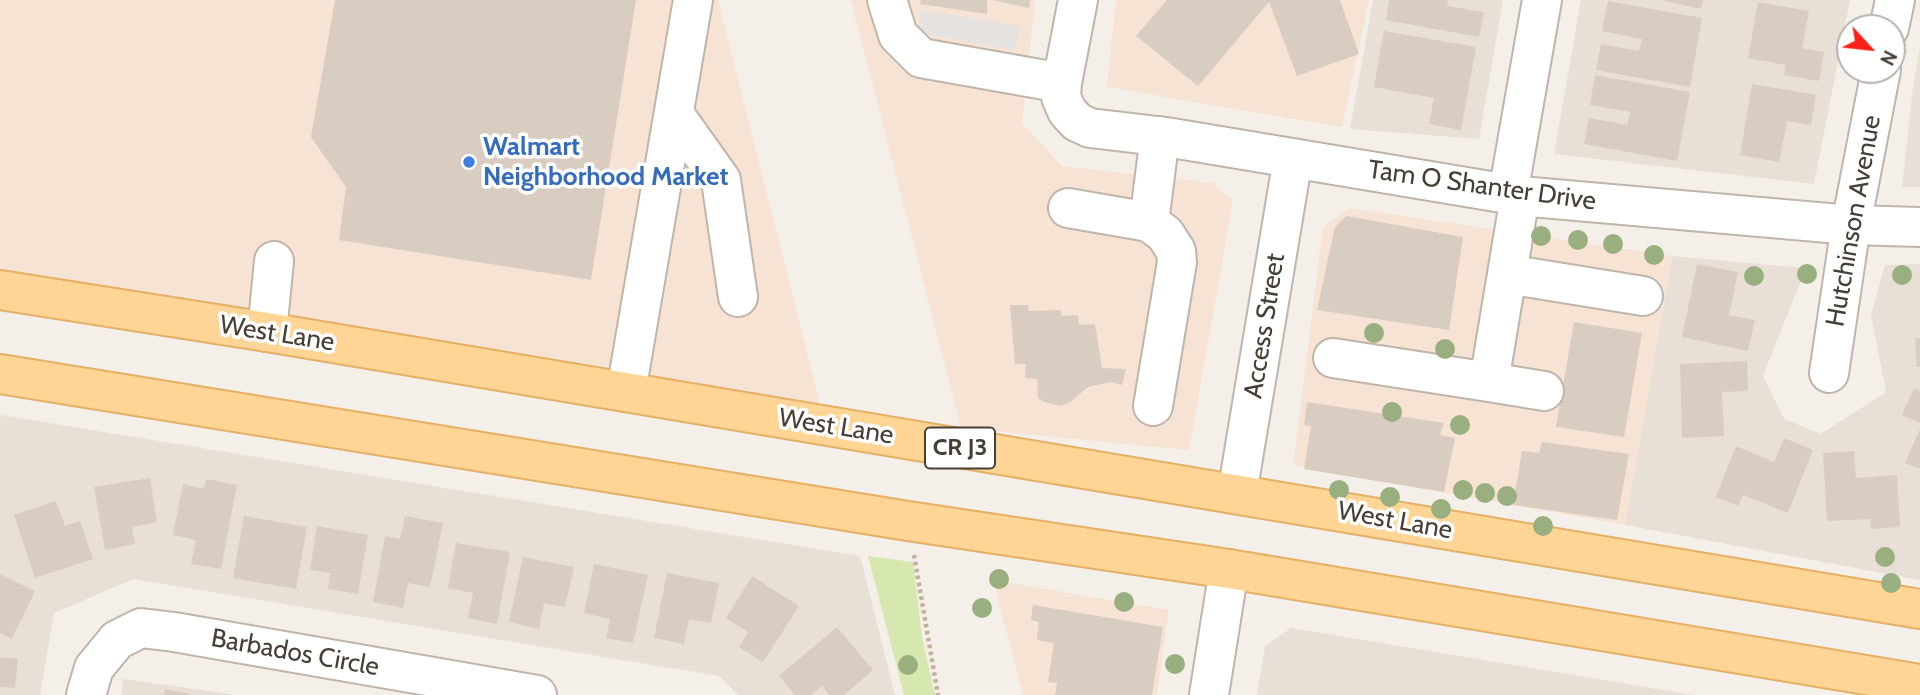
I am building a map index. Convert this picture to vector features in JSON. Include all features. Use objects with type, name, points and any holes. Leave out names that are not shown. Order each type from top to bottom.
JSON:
[{"type":"main road","name":"West Lane","points":[[0,290],[267,331],[1920,609]]},
{"type":"main road","points":[[0,374],[908,521],[1230,569],[1920,684]]},
{"type":"street","points":[[626,392],[693,0]]},
{"type":"street","points":[[887,0],[898,35],[921,58],[1061,90],[1078,0]]},
{"type":"street","points":[[1489,382],[1507,274],[1514,195],[1542,0]]},
{"type":"street","name":"Hutchinson Avenue","points":[[1829,373],[1851,225],[1878,84]]},
{"type":"street","name":"Tam O Shanter Drive","points":[[1061,90],[1067,111],[1077,122],[1090,128],[1160,136],[1514,195],[1851,225],[1920,227]]},
{"type":"street","points":[[674,114],[721,180],[738,297]]},
{"type":"street","points":[[1149,222],[1160,136]]},
{"type":"street","name":"Access Street","points":[[1237,494],[1293,158]]},
{"type":"street","points":[[1068,208],[1149,222],[1164,234],[1176,251],[1177,262],[1153,407]]},
{"type":"street","points":[[267,331],[274,261]]},
{"type":"street","points":[[1507,274],[1643,296]]},
{"type":"street","points":[[1333,358],[1544,391]]},
{"type":"street","points":[[1209,695],[1230,569]]},
{"type":"street","name":"Barbados Circle","points":[[86,695],[94,668],[117,640],[141,628],[537,695]]},
{"type":"path","points":[[908,521],[938,695]]},
{"type":"shaded area","points":[[0,0],[718,0],[820,404],[0,271]]},
{"type":"shaded area","points":[[851,0],[1035,0],[1022,123],[1062,166],[1212,183],[1233,201],[1189,450],[961,428]]},
{"type":"shaded area","points":[[1116,0],[1369,0],[1342,127],[1107,87]]},
{"type":"shaded area","points":[[1373,0],[1503,0],[1479,139],[1350,129]]},
{"type":"shaded area","points":[[1581,0],[1850,0],[1847,14],[1836,14],[1836,72],[1814,184],[1554,154]]},
{"type":"shaded area","points":[[921,9],[1020,26],[1015,50],[917,33]]},
{"type":"shaded area","points":[[1920,48],[1920,187],[1902,187],[1913,87]]},
{"type":"shaded area","points":[[1349,208],[1672,256],[1625,525],[1293,465],[1323,227]]},
{"type":"shaded area","points":[[1672,256],[1806,268],[1763,376],[1784,419],[1821,434],[1886,392],[1871,315],[1885,265],[1920,264],[1920,580],[1625,525]]},
{"type":"shaded area","points":[[0,415],[860,556],[895,695],[738,695],[719,676],[133,579],[54,613],[40,695],[0,695]]},
{"type":"shaded area","points":[[993,580],[1169,610],[1157,695],[1023,695]]},
{"type":"shaded area","points":[[1291,628],[1694,695],[1257,695],[1265,646]]},
{"type":"shaded area","points":[[123,679],[236,695],[122,695]]},
{"type":"green space","points":[[868,556],[913,562],[922,637],[935,695],[904,695]]},
{"type":"building","name":"Walmart Neighborhood Market","points":[[335,0],[636,0],[591,280],[339,240],[346,187],[311,137]]},
{"type":"building","points":[[921,0],[987,0],[987,14],[920,4]]},
{"type":"building","points":[[992,0],[1030,0],[1029,8]]},
{"type":"building","points":[[1167,0],[1340,0],[1359,54],[1297,76],[1269,2],[1198,86],[1136,36]]},
{"type":"building","points":[[1389,0],[1448,0],[1447,6],[1484,12],[1479,37],[1386,20]]},
{"type":"building","points":[[1661,0],[1703,0],[1701,9]]},
{"type":"building","points":[[1608,1],[1702,18],[1690,87],[1596,70],[1601,44],[1639,51],[1642,39],[1602,31]]},
{"type":"building","points":[[1758,2],[1809,11],[1802,48],[1824,52],[1819,81],[1784,75],[1786,65],[1748,58]]},
{"type":"building","points":[[1384,31],[1476,47],[1461,130],[1429,124],[1434,98],[1374,87]]},
{"type":"building","points":[[1595,75],[1690,92],[1677,161],[1584,144],[1589,118],[1627,125],[1630,112],[1590,105]]},
{"type":"building","points":[[1752,84],[1816,95],[1811,125],[1787,121],[1779,162],[1740,155]]},
{"type":"building","points":[[1346,216],[1463,237],[1449,330],[1317,310],[1335,227]]},
{"type":"building","points":[[1697,264],[1738,272],[1729,315],[1755,320],[1748,351],[1682,337]]},
{"type":"building","points":[[1010,305],[1028,305],[1029,311],[1060,310],[1062,316],[1078,315],[1079,325],[1095,324],[1102,368],[1126,369],[1122,385],[1110,382],[1088,387],[1070,402],[1060,406],[1038,398],[1037,379],[1025,378],[1026,364],[1015,364]]},
{"type":"building","points":[[1574,322],[1642,333],[1624,437],[1556,427]]},
{"type":"building","points":[[1915,338],[1920,338],[1920,367],[1917,367]]},
{"type":"building","points":[[1747,361],[1748,391],[1722,392],[1724,436],[1682,438],[1680,364]]},
{"type":"building","points":[[1914,388],[1920,391],[1920,423],[1902,415]]},
{"type":"building","points":[[1307,402],[1444,423],[1440,435],[1455,438],[1444,492],[1304,469],[1311,426],[1304,425]]},
{"type":"building","points":[[1920,429],[1920,469],[1905,463]]},
{"type":"building","points":[[1784,438],[1813,450],[1788,513],[1743,495],[1738,506],[1716,497],[1736,446],[1774,462]]},
{"type":"building","points":[[1542,442],[1629,454],[1617,520],[1513,505],[1522,451],[1539,453]]},
{"type":"building","points":[[1854,451],[1856,478],[1897,475],[1900,527],[1871,529],[1870,519],[1827,521],[1823,453]]},
{"type":"building","points":[[150,478],[157,522],[132,527],[135,544],[105,550],[94,487]]},
{"type":"building","points":[[206,479],[237,485],[221,569],[191,564],[196,540],[173,535],[183,484],[204,489]]},
{"type":"building","points":[[56,501],[65,526],[80,521],[93,559],[35,578],[14,515]]},
{"type":"building","points":[[244,516],[307,527],[296,589],[233,578]]},
{"type":"building","points":[[405,516],[443,523],[430,587],[408,583],[403,608],[373,602],[385,536],[400,539]]},
{"type":"building","points":[[317,526],[368,535],[358,594],[328,589],[330,573],[310,570]]},
{"type":"building","points":[[456,543],[510,552],[497,624],[468,618],[473,593],[448,588]]},
{"type":"building","points":[[523,557],[574,567],[565,607],[544,603],[539,629],[509,622]]},
{"type":"building","points":[[594,564],[648,575],[633,643],[606,638],[610,619],[584,613]]},
{"type":"building","points":[[667,573],[719,583],[711,623],[689,619],[684,644],[654,638]]},
{"type":"building","points":[[0,574],[35,591],[12,639],[0,633]]},
{"type":"building","points":[[752,576],[799,606],[763,662],[739,647],[748,632],[726,618]]},
{"type":"building","points":[[1033,605],[1163,627],[1152,695],[1055,695],[1057,683],[1048,682],[1054,643],[1037,640],[1039,622],[1031,620]]},
{"type":"building","points":[[837,627],[873,670],[844,695],[829,695],[822,686],[811,695],[795,695],[779,676]]},
{"type":"building","points":[[0,657],[18,659],[15,688],[0,687]]},
{"type":"building","points":[[165,689],[190,694],[190,695],[164,695]]},
{"type":"place","name":"Walmart Neighborhood Market","points":[[469,162]]}]
